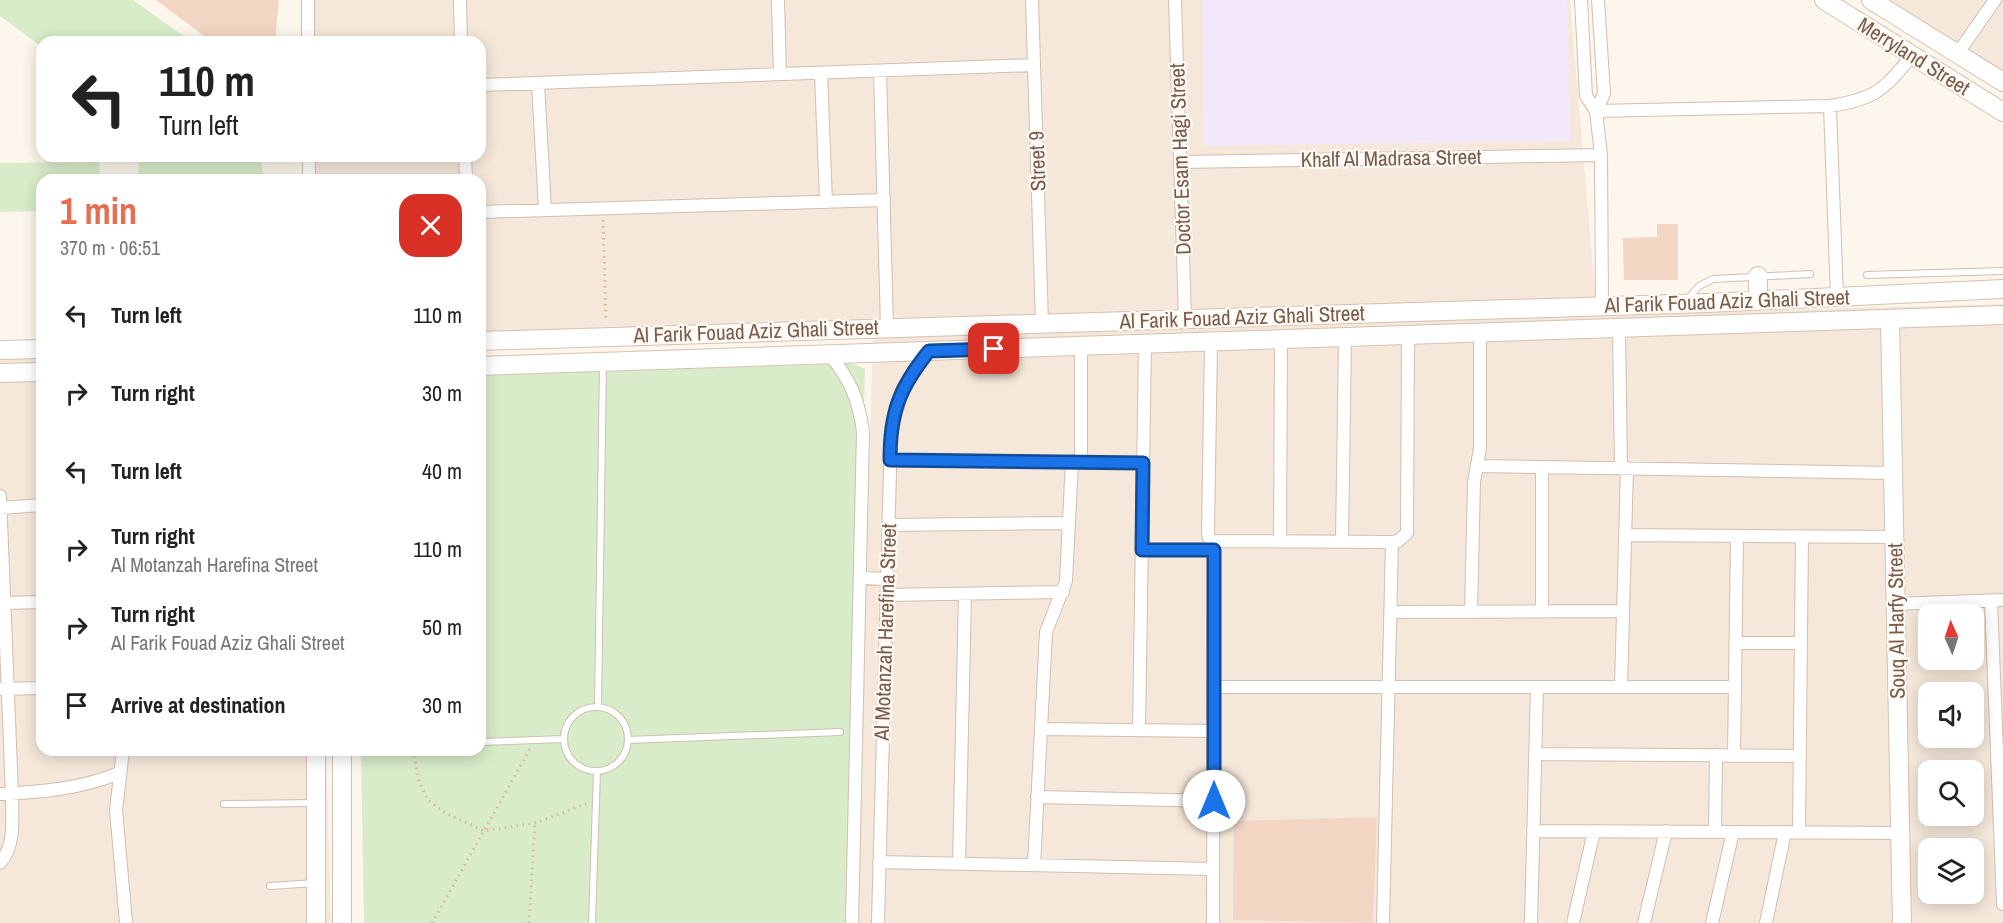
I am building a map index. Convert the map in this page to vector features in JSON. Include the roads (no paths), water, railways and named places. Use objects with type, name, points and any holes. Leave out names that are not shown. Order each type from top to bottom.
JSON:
[{"type":"street","points":[[308,0],[308,36]]},
{"type":"street","points":[[460,0],[461,36]]},
{"type":"street","points":[[778,0],[780,74]]},
{"type":"street","name":"Street 9","points":[[1032,0],[1042,323]]},
{"type":"street","name":"Doctor Esam Hagi Street","points":[[1175,0],[1185,318]]},
{"type":"street","points":[[1581,0],[1586,96],[1596,111],[1601,155],[1602,306]]},
{"type":"street","points":[[1596,111],[1604,94],[1598,0]]},
{"type":"street","name":"Merryland Street","points":[[1824,0],[2003,112]]},
{"type":"street","name":"Merryland Street","points":[[1871,0],[2003,82]]},
{"type":"street","points":[[1958,53],[1995,0]]},
{"type":"street","points":[[1596,111],[1830,106],[1855,102],[1872,96],[1887,86],[1913,55]]},
{"type":"street","points":[[486,85],[1034,65]]},
{"type":"street","points":[[880,71],[887,327]]},
{"type":"street","points":[[821,73],[826,202]]},
{"type":"street","points":[[538,83],[545,210]]},
{"type":"street","points":[[1830,106],[1837,298]]},
{"type":"street","name":"Khalf Al Madrasa Street","points":[[1181,162],[1601,155]]},
{"type":"street","points":[[486,212],[884,200]]},
{"type":"street","points":[[1757,324],[1747,314],[1755,301],[1758,276]]},
{"type":"street","name":"Al Farik Fouad Aziz Ghali Street","points":[[486,341],[607,335],[1707,303],[2003,289]]},
{"type":"street","points":[[1707,303],[1712,314],[1708,326]]},
{"type":"street","points":[[1326,314],[1336,338],[1342,542]]},
{"type":"street","name":"Al Farik Fouad Aziz Ghali Street","points":[[486,366],[2003,315]]},
{"type":"street","name":"Souq Al Harfy Street","points":[[1890,319],[1902,923]]},
{"type":"street","points":[[1619,329],[1625,535],[1621,687]]},
{"type":"street","points":[[706,333],[708,358]]},
{"type":"street","points":[[1471,612],[1480,333]]},
{"type":"street","points":[[583,336],[584,362]]},
{"type":"street","points":[[1142,550],[1280,542],[1392,542],[1404,538],[1407,533],[1408,336]]},
{"type":"street","points":[[1280,542],[1281,340]]},
{"type":"street","points":[[1211,342],[1208,538],[1214,546],[1214,923]]},
{"type":"street","points":[[1139,730],[1145,344]]},
{"type":"street","points":[[1034,865],[1046,632],[1063,592],[1077,461],[1082,346]]},
{"type":"street","points":[[0,350],[36,349]]},
{"type":"street","name":"Al Motanzah Harefina Street","points":[[878,923],[891,432],[897,402],[910,375],[929,351]]},
{"type":"street","name":"Al Motanzah Harefina Street","points":[[829,354],[850,382],[861,415],[863,450],[852,923]]},
{"type":"street","points":[[0,373],[36,372]]},
{"type":"street","points":[[890,460],[1143,463]]},
{"type":"street","points":[[1477,466],[1893,473]]},
{"type":"street","points":[[1542,467],[1542,611]]},
{"type":"street","points":[[0,496],[5,603],[6,794],[12,838],[7,854],[0,863]]},
{"type":"street","points":[[0,508],[36,505]]},
{"type":"street","points":[[888,525],[1069,523]]},
{"type":"street","points":[[1625,535],[1894,537]]},
{"type":"street","points":[[1734,755],[1737,536]]},
{"type":"street","points":[[1799,832],[1802,536]]},
{"type":"street","points":[[1383,923],[1392,542]]},
{"type":"street","points":[[860,578],[886,579]]},
{"type":"street","points":[[886,595],[1063,592]]},
{"type":"street","points":[[959,864],[965,594]]},
{"type":"street","points":[[1895,604],[1997,601],[2003,904]]},
{"type":"street","points":[[5,603],[36,602]]},
{"type":"street","points":[[1391,612],[1623,611]]},
{"type":"street","points":[[1735,643],[1801,643]]},
{"type":"street","points":[[1214,687],[1734,687]]},
{"type":"street","points":[[1531,923],[1537,687]]},
{"type":"street","points":[[4,689],[36,688]]},
{"type":"street","points":[[1041,729],[1214,731]]},
{"type":"street","points":[[1535,754],[1800,756]]},
{"type":"street","points":[[1715,832],[1716,755]]},
{"type":"street","points":[[122,756],[116,810],[126,923]]},
{"type":"street","points":[[316,756],[316,923]]},
{"type":"street","points":[[342,756],[344,818],[340,838],[342,923]]},
{"type":"street","points":[[6,794],[68,789],[119,773]]},
{"type":"street","points":[[1037,797],[1214,801]]},
{"type":"street","points":[[316,810],[344,818]]},
{"type":"street","points":[[1533,831],[1900,833]]},
{"type":"street","points":[[1573,923],[1594,831]]},
{"type":"street","points":[[1644,923],[1666,831]]},
{"type":"street","points":[[1712,923],[1733,832]]},
{"type":"street","points":[[1766,923],[1785,832]]},
{"type":"street","points":[[879,862],[1213,869]]},
{"type":"lane","points":[[1867,275],[2003,271]]},
{"type":"lane","points":[[1685,303],[1693,291],[1705,282],[1720,278],[1810,274]]},
{"type":"lane","points":[[598,706],[603,361]]},
{"type":"lane","points":[[598,706],[616,714],[627,730],[628,740],[619,761],[605,770],[597,771],[587,770],[570,758],[564,739],[570,719],[588,708],[598,706]]},
{"type":"lane","points":[[628,740],[840,732]]},
{"type":"lane","points":[[486,742],[564,739]]},
{"type":"lane","points":[[592,923],[597,771]]},
{"type":"lane","points":[[224,804],[316,810]]},
{"type":"lane","points":[[270,886],[315,883]]}]
